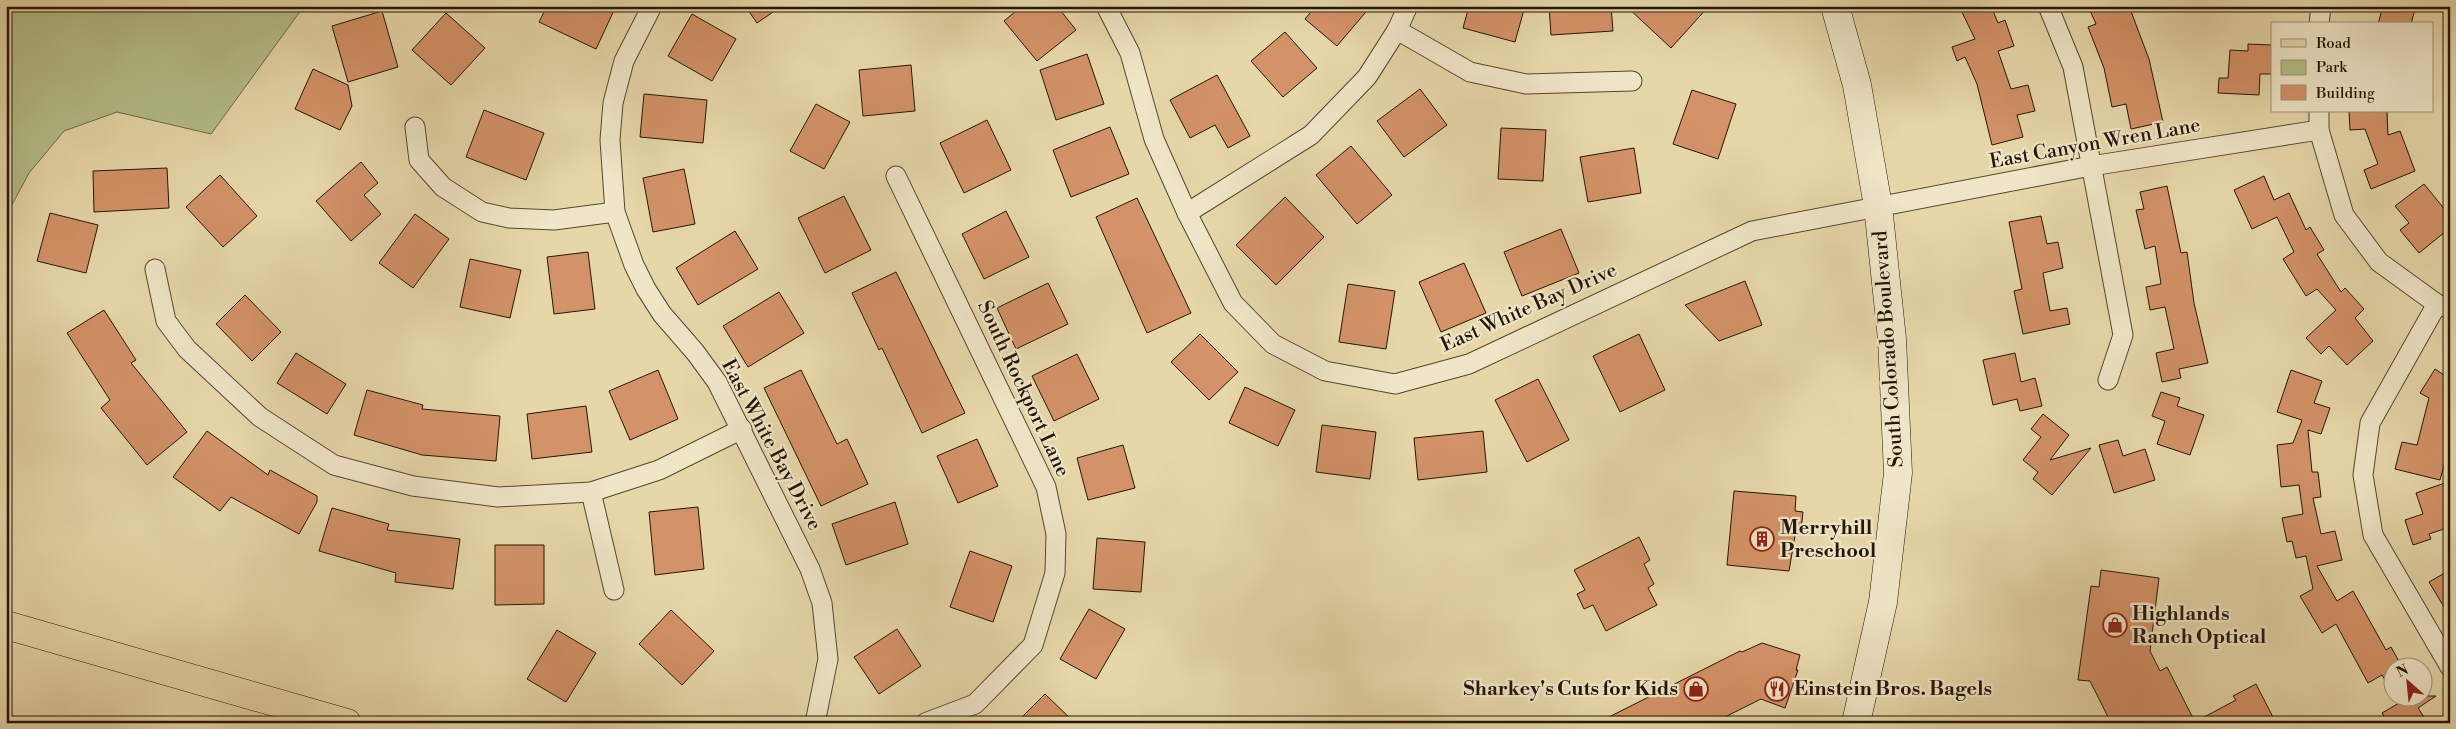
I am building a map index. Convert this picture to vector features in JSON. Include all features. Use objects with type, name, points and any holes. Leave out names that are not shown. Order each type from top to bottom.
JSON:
[{"type":"main road","name":"South Colorado Boulevard","points":[[1835,6],[1857,85],[1878,206],[1892,339],[1898,473],[1883,602],[1856,723]]},
{"type":"main road","points":[[6,625],[347,723]]},
{"type":"street","name":"East White Bay Drive","points":[[652,6],[624,61],[613,104],[610,140],[615,212],[634,265],[646,289],[662,314],[695,352],[717,382],[810,569],[822,603],[828,659],[815,723]]},
{"type":"street","name":"East White Bay Drive","points":[[1106,6],[1130,52],[1154,139],[1187,213],[1233,303],[1273,344],[1325,372],[1394,384],[1468,364],[1752,231],[1878,206]]},
{"type":"street","points":[[1187,213],[1311,135],[1367,77],[1397,30],[1408,6]]},
{"type":"street","points":[[2048,6],[2073,67],[2123,335],[2108,380]]},
{"type":"street","points":[[2319,22],[2321,6]]},
{"type":"street","points":[[1397,30],[1470,72],[1526,84],[1632,82]]},
{"type":"street","points":[[2319,112],[2319,130],[2344,215],[2378,262],[2444,306],[2370,423],[2363,475],[2373,535],[2450,666]]},
{"type":"street","points":[[415,127],[419,160],[443,187],[482,212],[509,218],[554,220],[615,212]]},
{"type":"street","name":"East Canyon Wren Lane","points":[[1878,206],[2091,166],[2319,130]]},
{"type":"street","name":"South Rockport Lane","points":[[896,176],[1046,487],[1056,534],[1055,573],[1033,644],[975,704],[925,723]]},
{"type":"street","points":[[155,269],[166,321],[187,349],[260,417],[334,465],[413,486],[498,497],[591,492],[658,470],[742,429]]},
{"type":"street","points":[[591,492],[614,590]]},
{"type":"green space","points":[[6,6],[304,6],[211,134],[117,112],[64,131],[29,173],[6,216]]},
{"type":"building","points":[[547,6],[616,6],[596,49],[539,22]]},
{"type":"building","points":[[745,6],[782,6],[757,23]]},
{"type":"building","points":[[1022,6],[1057,6],[1076,30],[1037,61],[1004,21]]},
{"type":"building","points":[[1316,6],[1371,6],[1337,46],[1305,19]]},
{"type":"building","points":[[1469,6],[1525,6],[1515,42],[1463,28]]},
{"type":"building","points":[[1549,6],[1611,6],[1613,31],[1551,35]]},
{"type":"building","points":[[1626,6],[1709,6],[1671,48]]},
{"type":"building","points":[[1959,6],[1991,6],[1998,23],[2005,20],[2014,46],[1998,51],[2011,89],[2028,85],[2035,111],[2017,115],[2023,137],[1992,145],[1977,84],[1965,57],[1957,61],[1952,47],[1975,39]]},
{"type":"building","points":[[2088,6],[2129,6],[2149,59],[2163,122],[2131,129],[2126,104],[2112,107],[2104,68],[2088,27],[2096,24]]},
{"type":"building","points":[[2383,6],[2416,6],[2412,22],[2379,22]]},
{"type":"building","points":[[382,11],[398,67],[348,82],[332,26]]},
{"type":"building","points":[[446,13],[485,48],[451,85],[412,50]]},
{"type":"building","points":[[692,14],[736,39],[712,81],[668,56]]},
{"type":"building","points":[[1285,32],[1317,68],[1283,97],[1251,61]]},
{"type":"building","points":[[2248,44],[2271,45],[2271,74],[2260,74],[2259,95],[2218,93],[2219,78],[2228,78],[2230,50],[2248,51]]},
{"type":"building","points":[[1087,54],[1104,104],[1056,120],[1040,70]]},
{"type":"building","points":[[911,65],[915,111],[863,116],[859,70]]},
{"type":"building","points":[[313,69],[348,85],[352,106],[340,130],[295,109]]},
{"type":"building","points":[[1217,75],[1250,136],[1228,148],[1215,125],[1190,138],[1170,100]]},
{"type":"building","points":[[1420,89],[1447,125],[1404,157],[1377,121]]},
{"type":"building","points":[[1692,90],[1736,104],[1718,159],[1673,144]]},
{"type":"building","points":[[644,94],[707,100],[703,143],[640,137]]},
{"type":"building","points":[[816,104],[850,122],[824,169],[790,151]]},
{"type":"building","points":[[484,110],[544,133],[526,180],[466,157]]},
{"type":"building","points":[[2349,112],[2387,112],[2388,135],[2400,131],[2415,171],[2371,189],[2364,170],[2378,164],[2365,129],[2350,130]]},
{"type":"building","points":[[987,120],[1011,170],[964,193],[940,143]]},
{"type":"building","points":[[1110,127],[1129,174],[1071,197],[1053,150]]},
{"type":"building","points":[[1501,128],[1546,130],[1543,181],[1498,179]]},
{"type":"building","points":[[1351,146],[1392,195],[1357,224],[1316,175]]},
{"type":"building","points":[[1634,148],[1641,193],[1588,202],[1580,157]]},
{"type":"building","points":[[361,162],[378,183],[364,195],[381,214],[351,241],[316,201]]},
{"type":"building","points":[[167,168],[169,208],[94,212],[93,171]]},
{"type":"building","points":[[684,169],[695,224],[653,232],[643,178]]},
{"type":"building","points":[[220,175],[257,216],[223,247],[186,207]]},
{"type":"building","points":[[2264,176],[2274,200],[2289,193],[2306,230],[2310,227],[2324,250],[2317,254],[2341,292],[2345,288],[2364,309],[2355,318],[2373,341],[2347,365],[2329,346],[2321,354],[2306,338],[2336,310],[2317,289],[2306,296],[2283,259],[2294,252],[2277,217],[2252,229],[2234,190]]},
{"type":"building","points":[[2424,184],[2450,216],[2450,228],[2419,253],[2400,230],[2409,223],[2395,206]]},
{"type":"building","points":[[2167,186],[2181,253],[2187,252],[2194,303],[2208,363],[2179,369],[2181,378],[2162,382],[2156,353],[2174,349],[2165,307],[2150,310],[2146,287],[2161,284],[2155,246],[2145,249],[2136,210],[2144,209],[2140,192]]},
{"type":"building","points":[[844,196],[871,250],[825,273],[798,218]]},
{"type":"building","points":[[1285,197],[1324,237],[1276,285],[1236,245]]},
{"type":"building","points":[[1137,198],[1191,313],[1147,333],[1096,217]]},
{"type":"building","points":[[1006,211],[1029,257],[984,279],[962,234]]},
{"type":"building","points":[[50,213],[98,225],[86,273],[37,261]]},
{"type":"building","points":[[415,214],[449,239],[413,288],[379,263]]},
{"type":"building","points":[[2041,216],[2047,244],[2058,242],[2063,268],[2043,273],[2050,311],[2067,308],[2070,324],[2023,334],[2014,291],[2022,289],[2009,222]]},
{"type":"building","points":[[1561,229],[1579,273],[1522,296],[1504,252]]},
{"type":"building","points":[[735,231],[758,269],[698,305],[676,268]]},
{"type":"building","points":[[588,252],[595,309],[554,314],[547,257]]},
{"type":"building","points":[[470,259],[521,270],[510,318],[460,307]]},
{"type":"building","points":[[1464,263],[1486,313],[1441,332],[1419,282]]},
{"type":"building","points":[[896,272],[965,413],[922,433],[882,348],[879,350],[852,293]]},
{"type":"building","points":[[1745,281],[1762,325],[1719,341],[1685,305]]},
{"type":"building","points":[[1048,283],[1068,324],[1016,349],[997,308]]},
{"type":"building","points":[[1348,284],[1395,291],[1386,349],[1339,342]]},
{"type":"building","points":[[779,292],[804,333],[748,367],[723,326]]},
{"type":"building","points":[[245,295],[281,332],[252,361],[216,324]]},
{"type":"building","points":[[104,310],[136,360],[131,363],[187,432],[147,465],[101,408],[110,400],[67,333]]},
{"type":"building","points":[[1200,334],[1238,372],[1209,400],[1171,362]]},
{"type":"building","points":[[1639,334],[1665,390],[1620,412],[1593,356]]},
{"type":"building","points":[[296,353],[346,384],[327,414],[277,383]]},
{"type":"building","points":[[2015,353],[2021,382],[2035,378],[2042,406],[2020,411],[2017,399],[1993,405],[1983,360]]},
{"type":"building","points":[[1077,354],[1099,399],[1054,421],[1032,376]]},
{"type":"building","points":[[2435,369],[2450,379],[2450,443],[2440,480],[2395,469],[2402,442],[2417,445],[2429,398],[2420,393]]},
{"type":"building","points":[[658,370],[678,419],[630,440],[609,391]]},
{"type":"building","points":[[801,370],[837,444],[847,439],[868,484],[821,506],[764,388]]},
{"type":"building","points":[[2291,370],[2322,381],[2314,403],[2330,408],[2321,434],[2308,430],[2312,472],[2318,472],[2321,497],[2313,498],[2321,534],[2335,531],[2342,560],[2317,566],[2337,601],[2353,591],[2386,650],[2391,647],[2396,656],[2384,656],[2384,678],[2382,675],[2368,683],[2336,624],[2322,633],[2300,596],[2313,589],[2306,556],[2296,558],[2292,541],[2287,542],[2282,518],[2303,514],[2299,485],[2281,487],[2277,445],[2293,443],[2302,420],[2277,412]]},
{"type":"building","points":[[1538,379],[1569,440],[1527,462],[1495,400]]},
{"type":"building","points":[[1245,387],[1295,410],[1278,446],[1229,423]]},
{"type":"building","points":[[367,390],[423,405],[422,409],[500,416],[496,461],[422,455],[354,435]]},
{"type":"building","points":[[2161,392],[2180,398],[2177,406],[2204,415],[2190,455],[2157,444],[2165,421],[2152,416]]},
{"type":"building","points":[[586,406],[592,452],[532,459],[527,414]]},
{"type":"building","points":[[2043,414],[2069,435],[2050,460],[2091,448],[2052,495],[2033,479],[2038,472],[2023,460],[2041,437],[2031,429]]},
{"type":"building","points":[[1322,425],[1376,432],[1370,479],[1316,472]]},
{"type":"building","points":[[207,431],[268,475],[270,470],[317,496],[317,502],[299,534],[231,497],[220,511],[173,477]]},
{"type":"building","points":[[1483,431],[1487,472],[1418,480],[1414,438]]},
{"type":"building","points":[[977,439],[998,486],[958,503],[937,456]]},
{"type":"building","points":[[2118,440],[2123,456],[2145,449],[2155,480],[2114,493],[2099,445]]},
{"type":"building","points":[[1123,445],[1135,488],[1088,500],[1077,458]]},
{"type":"building","points":[[2445,483],[2450,497],[2450,527],[2429,534],[2431,539],[2413,545],[2405,520],[2423,514],[2416,493]]},
{"type":"building","name":"Merryhill Preschool","points":[[1734,491],[1796,496],[1795,511],[1803,512],[1801,530],[1796,530],[1789,571],[1727,565]]},
{"type":"building","points":[[895,502],[908,544],[846,565],[832,524]]},
{"type":"building","points":[[698,507],[704,569],[655,575],[649,512]]},
{"type":"building","points":[[332,508],[389,524],[387,530],[460,539],[453,589],[395,582],[396,573],[319,551]]},
{"type":"building","points":[[1639,537],[1650,560],[1644,564],[1654,584],[1648,588],[1657,605],[1606,631],[1593,605],[1584,609],[1577,594],[1585,590],[1574,570]]},
{"type":"building","points":[[1097,538],[1145,542],[1141,592],[1093,589]]},
{"type":"building","points":[[495,545],[544,545],[544,604],[495,605]]},
{"type":"building","points":[[970,551],[1012,566],[993,622],[950,607]]},
{"type":"building","points":[[2101,570],[2159,578],[2150,651],[2160,671],[2167,667],[2195,722],[2236,700],[2233,696],[2256,684],[2276,723],[2111,723],[2090,681],[2078,680],[2091,586],[2099,587]]},
{"type":"building","points":[[2450,570],[2450,617],[2429,582]]},
{"type":"building","points":[[1089,609],[1125,629],[1096,679],[1060,659]]},
{"type":"building","points":[[671,610],[714,651],[682,685],[639,644]]},
{"type":"building","points":[[897,629],[921,666],[879,694],[854,657]]},
{"type":"building","points":[[557,630],[596,653],[566,702],[527,679]]},
{"type":"building","points":[[1762,643],[1800,655],[1796,670],[1798,670],[1785,708],[1761,699],[1713,723],[1597,723],[1740,651],[1742,652]]},
{"type":"building","points":[[1045,694],[1075,723],[1016,723]]},
{"type":"building","points":[[2394,706],[2421,706],[2418,708],[2428,723],[2388,723],[2382,713]]},
{"type":"place","name":"Merryhill Preschool","points":[[1762,539]]},
{"type":"place","name":"Highlands Ranch Optical","points":[[2115,625]]},
{"type":"place","name":"Sharkey's Cuts for Kids","points":[[1696,689]]},
{"type":"place","name":"Einstein Bros. Bagels","points":[[1777,689]]}]
